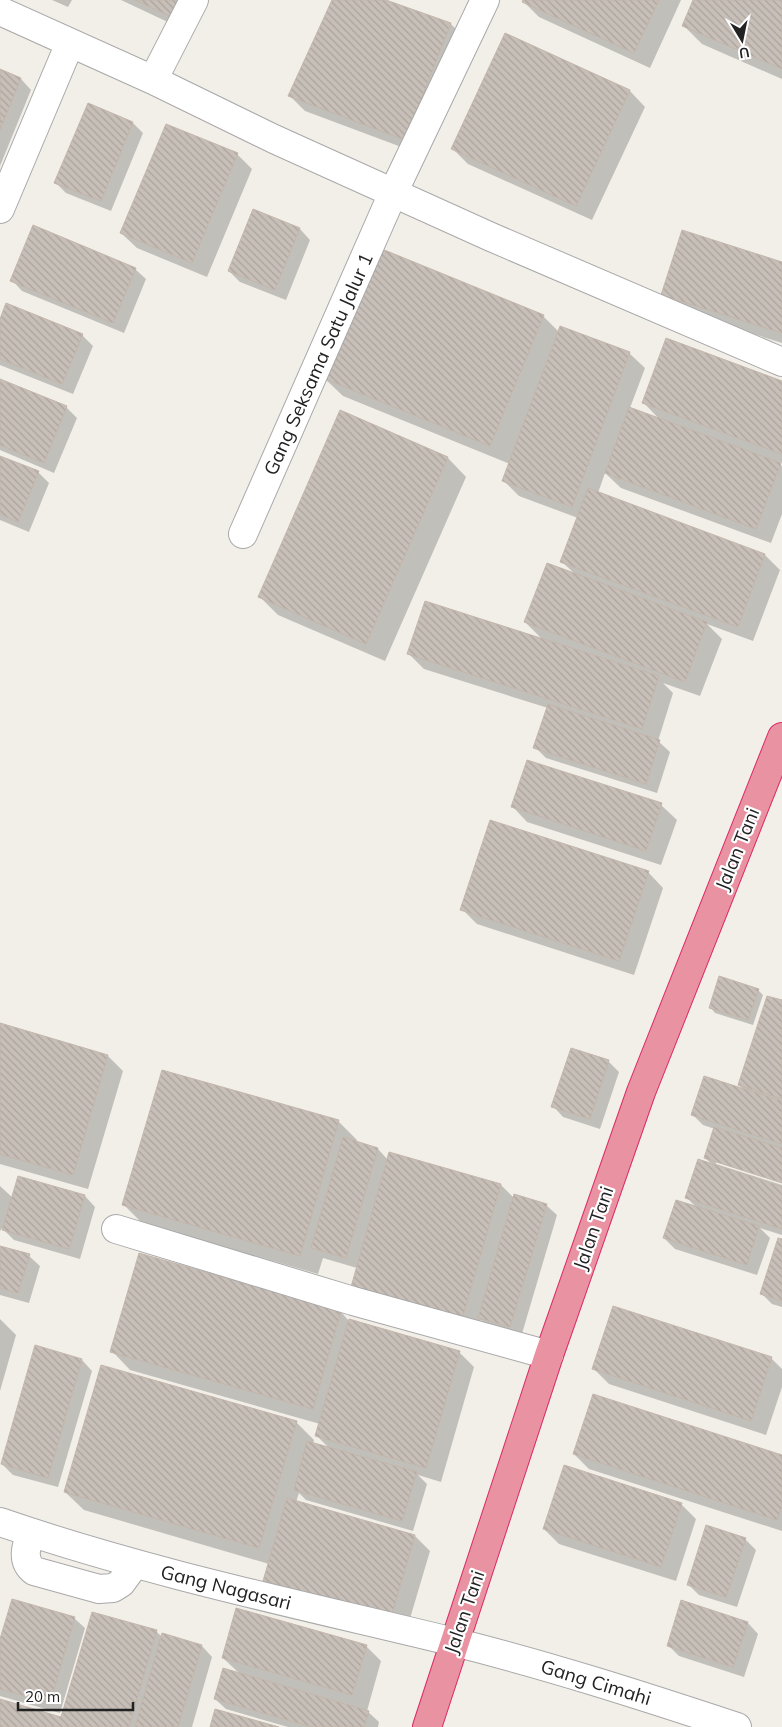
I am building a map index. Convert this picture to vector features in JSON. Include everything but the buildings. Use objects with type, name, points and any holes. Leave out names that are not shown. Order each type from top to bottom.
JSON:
[{"type":"highway","name":"Jalan Tani","points":[[427,1727],[512,1474],[549,1355],[641,1092],[782,737]]},
{"type":"street","points":[[153,80],[194,0]]},
{"type":"street","name":"Gang Seksama Satu Jalur 1","points":[[243,534],[393,193],[485,0]]},
{"type":"street","points":[[0,11],[153,80],[274,139],[491,237],[782,362]]},
{"type":"street","points":[[0,208],[70,43]]},
{"type":"street","points":[[116,1229],[353,1300],[549,1355]]},
{"type":"street","name":"Gang Nagasari","points":[[0,1522],[135,1564],[242,1593],[454,1642]]},
{"type":"street","name":"Gang Cimahi","points":[[454,1642],[561,1670],[737,1727]]}]
